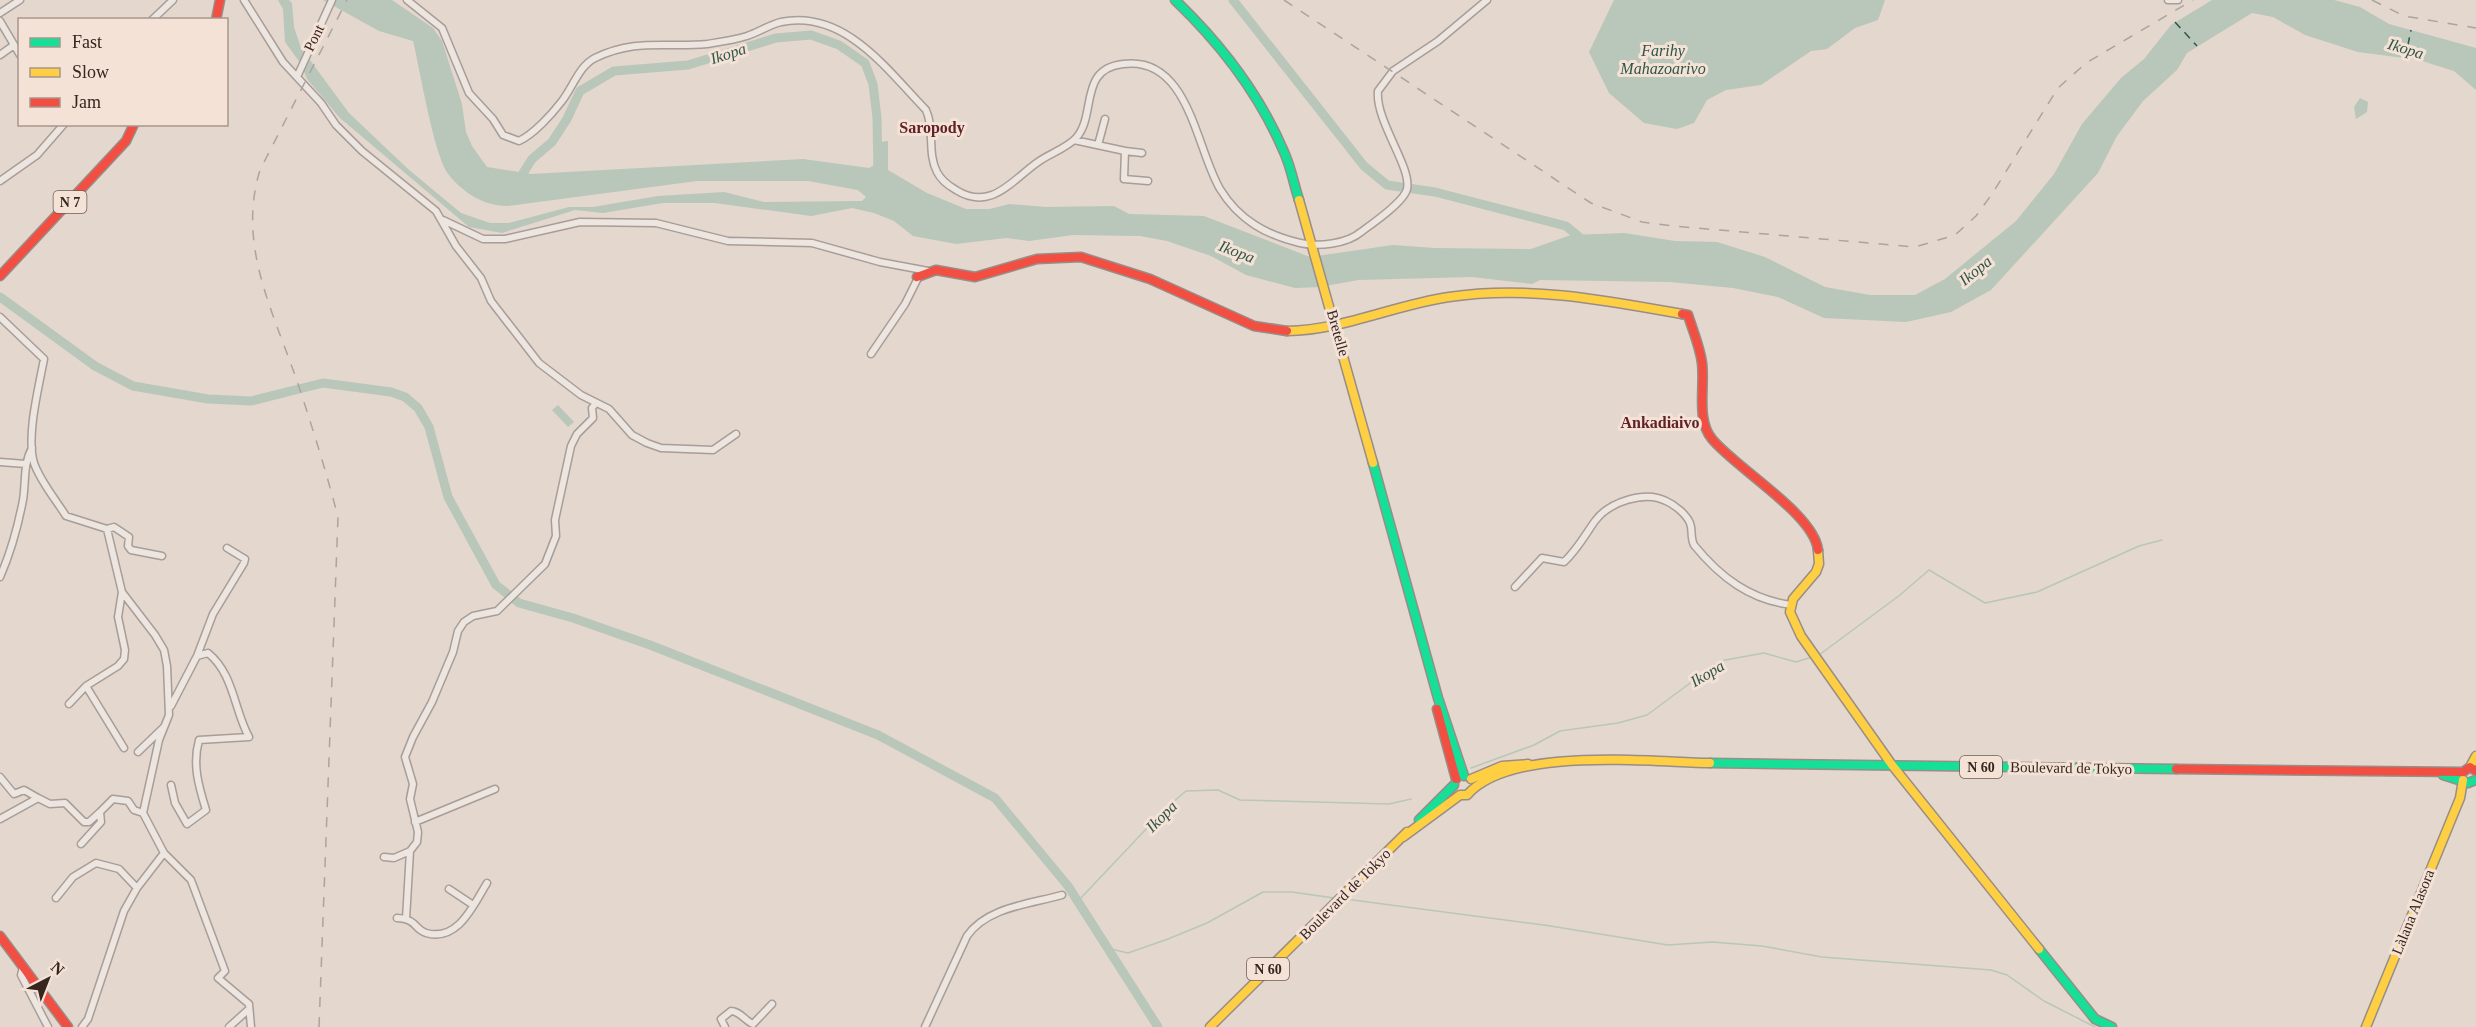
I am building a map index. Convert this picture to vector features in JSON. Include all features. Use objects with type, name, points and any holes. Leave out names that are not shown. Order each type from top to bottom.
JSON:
[{"type":"main road","points":[[216,18],[219,0]]},
{"type":"main road","name":"Bretelle","points":[[1175,0],[1225,53],[1267,115],[1285,153],[1335,320],[1438,698],[1437,708],[1464,781],[1460,795]]},
{"type":"main road","name":"N 7","points":[[0,276],[126,141],[133,126]]},
{"type":"main road","points":[[917,277],[936,270],[952,276],[985,277],[1032,260],[1080,257],[1119,268],[1240,321],[1267,330],[1335,320],[1425,301],[1488,292],[1553,295],[1688,315],[1702,362],[1704,425],[1746,472],[1799,515],[1817,545],[1819,564],[1816,572],[1793,599],[1790,612],[1801,636],[1892,765],[2095,1019],[2103,1025],[2112,1027]]},
{"type":"main road","name":"Làlana Alasora","points":[[2366,1027],[2472,774],[2476,756]]},
{"type":"main road","name":"Boulevard de Tokyo","points":[[1210,1027],[1383,856],[1464,781],[1502,765],[1516,762],[1531,764],[1619,760],[2472,774]]},
{"type":"main road","points":[[1403,837],[1460,795],[1467,795],[1464,781]]},
{"type":"main road","points":[[0,936],[68,1027]]},
{"type":"street","points":[[0,13],[21,0]]},
{"type":"street","points":[[154,18],[173,0]]},
{"type":"street","points":[[244,0],[284,62],[349,138],[436,211],[450,236],[481,278],[496,308],[529,352],[559,380],[609,409],[632,435],[662,448],[713,450],[736,434]]},
{"type":"street","name":"Pont","points":[[297,77],[332,0]]},
{"type":"street","points":[[407,0],[442,28],[469,93],[493,119],[503,135],[519,141],[528,136],[563,100],[581,71],[595,58],[641,43],[692,45],[738,39],[773,25],[793,21],[840,31],[866,48],[885,65],[926,110],[931,121],[933,159],[937,172],[947,185],[975,198],[991,197],[1047,156],[1074,140],[1081,132],[1092,87],[1106,69],[1132,63],[1157,69],[1170,81],[1193,119],[1207,161],[1221,191],[1245,218],[1263,232],[1313,246],[1355,237],[1404,196],[1407,191],[1407,182],[1380,111],[1377,91],[1393,71],[1438,41],[1487,0]]},
{"type":"street","points":[[2168,0],[2178,0]]},
{"type":"street","points":[[0,21],[18,52]]},
{"type":"street","points":[[0,55],[14,45]]},
{"type":"street","points":[[1098,145],[1105,119]]},
{"type":"street","points":[[0,181],[37,155],[62,126]]},
{"type":"street","points":[[1074,140],[1142,153]]},
{"type":"street","points":[[1125,151],[1124,179],[1148,181]]},
{"type":"street","points":[[442,220],[483,238],[505,239],[580,222],[656,223],[729,241],[812,243],[880,262],[929,271],[917,277],[905,304],[871,354]]},
{"type":"street","points":[[450,236],[459,228]]},
{"type":"street","points":[[0,317],[44,359],[38,388],[32,448],[34,464],[66,516],[108,529],[114,527],[129,537],[128,546],[131,550],[162,556]]},
{"type":"street","points":[[384,857],[394,858],[410,851],[417,842],[410,799],[413,784],[405,757],[432,702],[453,652],[458,632],[464,622],[473,616],[497,611],[545,564],[556,536],[555,520],[571,446],[577,434],[594,418],[592,408],[596,403]]},
{"type":"street","points":[[0,577],[16,531],[24,497],[26,464],[32,448]]},
{"type":"street","points":[[0,462],[26,464]]},
{"type":"street","points":[[1515,587],[1542,558],[1564,562],[1588,534],[1596,520],[1605,513],[1624,502],[1645,496],[1663,499],[1681,512],[1690,523],[1690,538],[1694,545],[1740,589],[1773,603],[1792,605]]},
{"type":"street","points":[[69,704],[86,686],[124,660],[125,650],[118,617],[122,592],[108,529]]},
{"type":"street","points":[[227,548],[244,559],[244,563],[213,614],[196,657],[172,700],[143,813],[164,853],[190,880],[213,945],[225,971],[218,978],[242,998],[250,1008],[251,1027]]},
{"type":"street","points":[[122,592],[164,650],[170,715]]},
{"type":"street","points":[[171,784],[175,803],[186,824],[207,810],[200,791],[195,761],[199,740],[249,737],[237,715],[234,693],[218,663],[208,653],[196,657]]},
{"type":"street","points":[[86,686],[124,748]]},
{"type":"street","points":[[138,752],[163,728]]},
{"type":"street","points":[[0,777],[14,794],[24,789],[50,804],[65,803],[84,822],[89,822],[113,799],[120,798],[128,801],[134,810],[143,813]]},
{"type":"street","points":[[415,822],[495,789]]},
{"type":"street","points":[[0,819],[38,798]]},
{"type":"street","points":[[81,844],[101,822],[100,812]]},
{"type":"street","points":[[406,919],[410,851]]},
{"type":"street","points":[[82,1027],[88,1019],[115,932],[137,888],[164,853]]},
{"type":"street","points":[[56,898],[73,877],[96,863],[119,869],[137,888]]},
{"type":"street","points":[[397,918],[412,921],[425,933],[443,936],[452,932],[487,883]]},
{"type":"street","points":[[449,889],[473,905]]},
{"type":"street","points":[[925,1027],[967,936],[975,925],[990,915],[1062,895]]},
{"type":"street","points":[[23,967],[21,975],[48,1027]]},
{"type":"street","points":[[724,1027],[721,1019],[731,1011],[738,1013],[743,1019],[753,1024],[757,1023],[772,1004]]},
{"type":"street","points":[[229,1027],[250,1008]]},
{"type":"water","points":[[278,0],[289,0],[292,3],[294,27],[301,48],[349,113],[408,169],[461,213],[490,223],[509,223],[569,207],[593,207],[658,196],[724,192],[764,202],[862,201],[866,197],[858,190],[808,181],[697,181],[508,206],[491,204],[461,188],[443,165],[433,132],[413,41],[379,31],[323,0],[392,0],[433,28],[442,41],[462,104],[466,132],[472,146],[487,167],[531,174],[803,159],[869,168],[881,161],[880,142],[888,141],[888,170],[927,193],[966,209],[990,209],[1009,204],[1046,207],[1114,206],[1129,214],[1204,216],[1310,257],[1393,245],[1531,249],[1571,235],[1624,233],[1675,241],[1717,242],[1765,257],[1825,287],[1870,295],[1915,295],[1945,279],[2016,221],[2054,174],[2082,124],[2121,78],[2144,59],[2171,25],[2212,0],[2334,0],[2360,7],[2389,24],[2476,48],[2476,90],[2454,71],[2419,60],[2358,52],[2305,35],[2273,17],[2252,13],[2187,53],[2177,70],[2143,101],[2117,136],[2098,173],[1991,290],[1951,312],[1906,322],[1824,318],[1778,297],[1733,288],[1670,282],[1540,280],[1532,284],[1472,277],[1358,280],[1320,287],[1295,288],[1246,275],[1211,256],[1167,241],[1140,236],[1073,235],[1029,241],[1006,238],[956,244],[913,236],[894,221],[852,208],[811,216],[715,203],[663,203],[603,213],[575,210],[502,233],[469,227],[340,118],[307,79],[301,64],[285,42],[283,9]]},
{"type":"water","name":"Farihy Mahazoarivo","points":[[1614,0],[1885,0],[1878,20],[1855,28],[1827,49],[1811,51],[1761,85],[1726,90],[1707,100],[1694,123],[1677,129],[1644,123],[1609,93],[1589,52]]},
{"type":"water","points":[[2360,98],[2368,102],[2367,112],[2356,119],[2354,107]]},
{"type":"water","points":[[558,405],[574,422],[568,427],[552,410]]},
{"type":"waterway","name":"Ikopa","points":[[1233,0],[1364,166],[1387,185],[1435,192],[1566,226],[1585,242]]},
{"type":"waterway","name":"Ikopa","points":[[518,181],[532,159],[552,142],[567,119],[580,91],[614,71],[688,65],[776,38],[811,35],[839,45],[865,63],[873,84],[877,118],[878,175]]},
{"type":"waterway","points":[[0,297],[95,366],[133,386],[208,399],[251,401],[323,383],[391,392],[405,397],[418,408],[429,427],[448,497],[496,585],[519,603],[573,618],[650,645],[878,735],[995,798],[1068,886],[1158,1027]]},
{"type":"waterway","name":"Ikopa","points":[[1819,655],[1900,595],[1929,570],[1985,603],[2037,592],[2139,546],[2162,540]]},
{"type":"waterway","name":"Ikopa","points":[[1471,768],[1534,745],[1560,731],[1618,723],[1647,715],[1720,661],[1764,653],[1796,662],[1812,657]]},
{"type":"waterway","name":"Ikopa","points":[[1078,901],[1166,808],[1186,791],[1218,790],[1240,800],[1389,804],[1411,799]]},
{"type":"waterway","points":[[1107,948],[1128,953],[1168,939],[1207,923],[1263,892],[1292,892],[1334,898]]},
{"type":"waterway","points":[[1345,899],[1544,925],[1668,945],[1712,942],[1762,946],[1822,957],[1991,970],[2007,975],[2044,1001],[2095,1027]]},
{"type":"ferry route","points":[[2175,22],[2197,46]]},
{"type":"ferry route","points":[[2405,59],[2411,30]]},
{"type":"railway","points":[[319,1027],[338,517],[308,415],[261,277],[255,251],[253,225],[254,198],[260,170],[347,0]]},
{"type":"railway","points":[[1284,0],[1591,203],[1642,222],[1915,247],[1955,235],[1976,216],[2058,88],[2086,63],[2193,0]]},
{"type":"railway","points":[[2372,0],[2404,16],[2476,28]]},
{"type":"traffic: fast","points":[[1175,0],[1208,34],[1251,90],[1284,152],[1299,200]]},
{"type":"traffic: fast","points":[[1373,463],[1438,698],[1464,776]]},
{"type":"traffic: fast","points":[[1710,763],[2176,769]]},
{"type":"traffic: fast","points":[[2443,775],[2468,783],[2476,780]]},
{"type":"traffic: fast","points":[[1419,820],[1454,785]]},
{"type":"traffic: fast","points":[[2039,949],[2095,1019],[2112,1027]]},
{"type":"traffic: slow","points":[[1299,200],[1373,463]]},
{"type":"traffic: slow","points":[[1287,331],[1308,330],[1429,301],[1478,294],[1537,293],[1682,314]]},
{"type":"traffic: slow","points":[[1818,550],[1819,564],[1816,572],[1793,599],[1790,612],[1801,636],[1892,765],[2039,949]]},
{"type":"traffic: slow","points":[[2470,767],[2476,756]]},
{"type":"traffic: slow","points":[[1403,837],[1460,795],[1467,795],[1487,780],[1514,769],[1581,760],[1710,763]]},
{"type":"traffic: slow","points":[[1471,779],[1502,766],[1528,764]]},
{"type":"traffic: slow","points":[[2366,1027],[2460,798],[2463,780]]},
{"type":"traffic: slow","points":[[1210,1027],[1407,832]]},
{"type":"traffic: jam","points":[[216,18],[220,0]]},
{"type":"traffic: jam","points":[[0,276],[126,141],[133,126]]},
{"type":"traffic: jam","points":[[917,277],[936,270],[975,277],[1037,259],[1081,257],[1150,279],[1254,326],[1287,331]]},
{"type":"traffic: jam","points":[[1682,314],[1688,315],[1701,357],[1702,403],[1707,431],[1724,451],[1773,492],[1803,522],[1813,536],[1818,550]]},
{"type":"traffic: jam","points":[[1437,709],[1456,779]]},
{"type":"traffic: jam","points":[[2463,772],[2470,767],[2476,771]]},
{"type":"traffic: jam","points":[[2176,769],[2463,772]]},
{"type":"traffic: jam","points":[[0,936],[68,1027]]},
{"type":"district","name":"Saropody","points":[[932,127]]},
{"type":"district","name":"Ankadiaivo","points":[[1660,422]]}]
